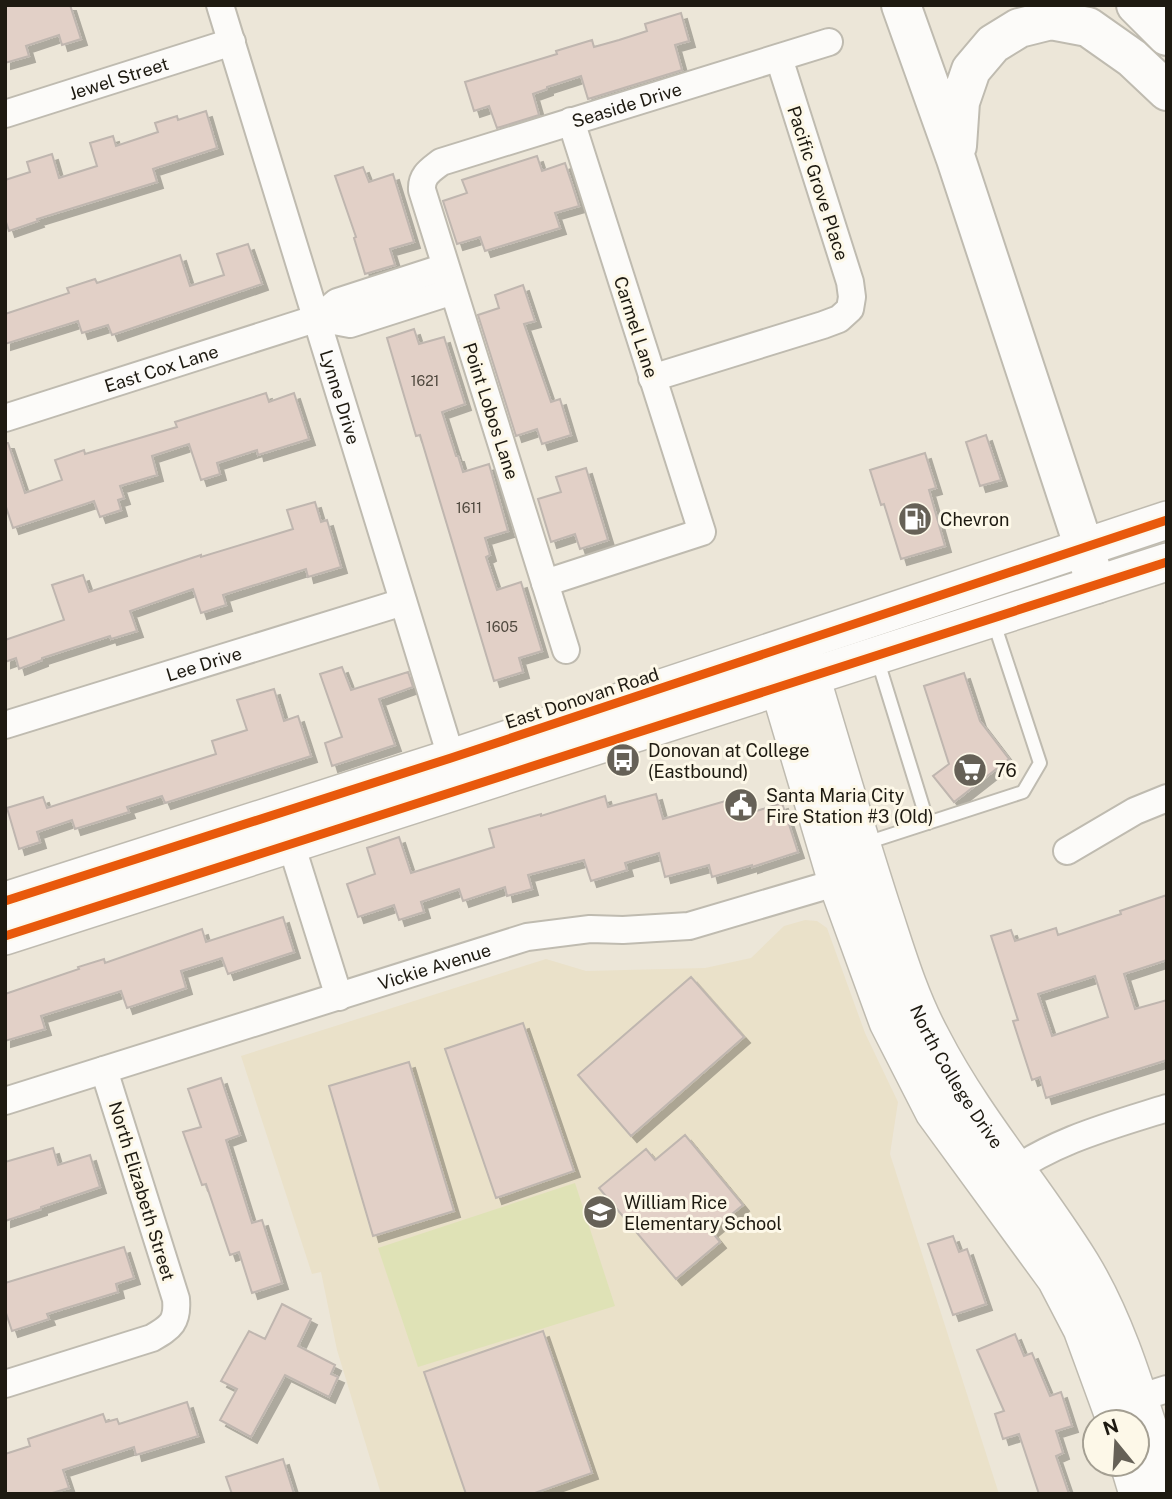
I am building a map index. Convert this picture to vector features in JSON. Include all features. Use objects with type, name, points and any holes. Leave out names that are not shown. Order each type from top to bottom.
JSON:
[{"type":"highway","points":[[901,5],[956,159],[1096,584]]},
{"type":"highway","points":[[1136,5],[1167,36]]},
{"type":"highway","points":[[956,159],[960,102],[971,70],[993,44],[1019,28],[1051,20],[1088,27],[1132,58],[1167,91]]},
{"type":"main road","points":[[5,936],[287,829],[790,663],[1084,547],[1167,520]]},
{"type":"main road","points":[[790,663],[876,654],[1167,562]]},
{"type":"main road","name":"North College Drive","points":[[790,663],[856,866],[913,1001],[932,1041],[963,1093],[1004,1178],[1082,1266],[1108,1316],[1133,1404],[1167,1486]]},
{"type":"main road","points":[[5,901],[287,829]]},
{"type":"street","name":"Lynne Drive","points":[[220,5],[456,774]]},
{"type":"street","name":"Jewel Street","points":[[5,114],[232,42]]},
{"type":"street","name":"Seaside Drive","points":[[428,173],[442,162],[829,42]]},
{"type":"street","name":"Pacific Grove Place","points":[[652,378],[823,324],[839,318],[850,309],[850,282],[779,58]]},
{"type":"street","name":"Carmel Lane","points":[[545,583],[702,532],[571,121]]},
{"type":"street","name":"Point Lobos Lane","points":[[428,173],[421,183],[422,190],[566,650]]},
{"type":"street","name":"East Cox Lane","points":[[5,418],[318,318],[337,302],[449,279]]},
{"type":"street","name":"Lee Drive","points":[[5,725],[403,602]]},
{"type":"street","points":[[1067,851],[1135,811],[1167,798]]},
{"type":"street","points":[[287,829],[339,997]]},
{"type":"street","name":"Vickie Avenue","points":[[5,1101],[527,937],[590,929],[689,926],[856,866]]},
{"type":"street","name":"North Elizabeth Street","points":[[5,1384],[152,1338],[168,1329],[177,1313],[176,1299],[104,1070]]},
{"type":"street","points":[[1004,1178],[1069,1139],[1167,1108]]},
{"type":"lane","points":[[856,866],[928,823],[1023,792],[1040,763],[992,617]]},
{"type":"lane","points":[[876,654],[928,823]]},
{"type":"shaded area","name":"William Rice Elementary School","points":[[805,920],[817,921],[827,928],[865,1033],[898,1102],[890,1154],[999,1494],[381,1494],[337,1350],[321,1272],[312,1274],[241,1056],[546,959],[586,971],[705,968],[751,958],[784,926]]},
{"type":"green space","points":[[575,1183],[615,1306],[418,1367],[378,1248]]},
{"type":"building","points":[[5,5],[70,5],[81,39],[62,45],[59,35],[26,46],[29,56],[5,63]]},
{"type":"building","points":[[681,13],[689,41],[675,45],[682,70],[588,99],[581,76],[533,94],[539,115],[497,128],[489,106],[474,111],[465,82],[557,54],[556,51],[592,40],[594,47],[619,40],[647,31],[645,24]]},
{"type":"building","points":[[206,111],[217,148],[153,169],[157,182],[37,219],[38,221],[9,231],[5,219],[5,180],[30,172],[27,162],[52,154],[59,178],[97,166],[90,143],[113,136],[116,146],[158,132],[155,123],[177,116],[178,120]]},
{"type":"building","points":[[537,156],[542,171],[565,163],[572,184],[579,206],[555,213],[560,228],[485,251],[480,237],[457,244],[443,201],[467,193],[462,180]]},
{"type":"building","points":[[363,167],[369,182],[393,174],[414,242],[390,249],[395,265],[365,274],[354,238],[356,237],[335,176]]},
{"type":"building","points":[[248,244],[262,284],[112,335],[108,325],[82,333],[78,321],[5,344],[5,314],[69,293],[67,288],[95,279],[97,283],[180,255],[190,286],[224,275],[217,254]]},
{"type":"building","points":[[523,285],[535,321],[524,324],[551,402],[560,399],[571,435],[542,444],[537,429],[516,436],[478,315],[499,308],[495,295]]},
{"type":"building","points":[[414,329],[419,344],[444,337],[465,404],[442,412],[456,456],[463,472],[489,464],[508,531],[485,538],[490,555],[486,557],[497,590],[521,582],[542,651],[519,658],[523,672],[494,681],[420,435],[416,436],[387,338]]},
{"type":"building","points":[[266,393],[269,402],[294,393],[309,439],[258,455],[257,450],[217,463],[220,474],[201,480],[189,444],[152,456],[157,475],[120,486],[124,498],[118,500],[121,510],[100,517],[94,501],[13,528],[5,504],[5,443],[8,443],[25,493],[62,480],[55,460],[177,427],[175,422]]},
{"type":"building","points":[[986,435],[1001,480],[980,486],[966,442]]},
{"type":"building","points":[[925,453],[936,488],[929,490],[945,546],[901,559],[870,470]]},
{"type":"building","points":[[586,468],[608,540],[580,549],[575,534],[551,542],[538,499],[561,492],[556,477]]},
{"type":"building","points":[[315,502],[321,522],[327,520],[341,567],[308,577],[306,569],[223,595],[226,605],[201,613],[193,589],[130,611],[137,631],[111,639],[110,636],[42,658],[19,669],[16,658],[5,662],[5,640],[64,620],[52,585],[83,575],[89,592],[201,555],[293,529],[287,510]]},
{"type":"building","points":[[342,667],[351,690],[408,672],[413,687],[379,699],[395,745],[332,766],[325,743],[342,737],[320,674]]},
{"type":"building","points":[[964,673],[980,721],[1009,759],[954,802],[933,776],[949,764],[924,686]]},
{"type":"building","points":[[274,689],[284,721],[298,716],[311,756],[165,803],[162,796],[127,807],[129,812],[75,829],[72,820],[37,832],[40,842],[19,849],[7,808],[43,797],[47,808],[216,754],[212,741],[247,730],[237,700]]},
{"type":"building","points":[[656,794],[663,819],[729,800],[734,818],[782,803],[798,852],[712,877],[709,865],[665,877],[659,853],[625,863],[627,870],[591,881],[584,860],[528,875],[532,889],[507,896],[505,887],[463,901],[459,889],[421,902],[424,912],[399,920],[394,905],[358,917],[347,884],[375,874],[367,848],[399,837],[411,873],[494,847],[489,829],[605,796],[608,807]]},
{"type":"building","points":[[1167,895],[1167,960],[1124,974],[1135,1009],[1167,1000],[1167,1060],[1046,1098],[1040,1077],[1032,1080],[1013,1021],[1018,1020],[991,936],[1011,930],[1015,941],[1056,928],[1058,935],[1121,914],[1120,911]],"holes":[[[1095,976],[1108,1017],[1052,1036],[1038,994]]]},
{"type":"building","points":[[283,917],[294,952],[228,974],[222,958],[181,971],[186,988],[127,1008],[121,991],[41,1016],[45,1029],[5,1041],[5,994],[79,969],[78,967],[104,959],[105,963],[202,929],[206,942]]},
{"type":"building","points":[[691,977],[744,1037],[631,1136],[578,1075]]},
{"type":"building","points":[[523,1023],[574,1171],[496,1198],[445,1049]]},
{"type":"building","points":[[409,1062],[454,1211],[373,1236],[329,1086]]},
{"type":"building","points":[[221,1078],[240,1135],[226,1140],[252,1223],[262,1220],[282,1283],[252,1293],[239,1252],[230,1255],[206,1184],[202,1185],[183,1132],[201,1127],[188,1089]]},
{"type":"building","points":[[685,1135],[743,1205],[711,1231],[720,1242],[676,1279],[599,1188],[646,1149],[655,1160]]},
{"type":"building","points":[[53,1148],[58,1165],[90,1155],[100,1187],[5,1221],[5,1162]]},
{"type":"building","points":[[953,1236],[959,1252],[967,1249],[986,1304],[953,1315],[928,1244]]},
{"type":"building","points":[[124,1247],[134,1278],[116,1284],[118,1292],[47,1314],[49,1319],[12,1331],[5,1310],[5,1283]]},
{"type":"building","points":[[282,1304],[311,1319],[298,1346],[335,1365],[331,1374],[338,1377],[329,1397],[285,1375],[251,1437],[220,1420],[237,1389],[221,1381],[249,1331],[265,1339]]},
{"type":"building","points":[[543,1331],[592,1473],[532,1494],[466,1494],[424,1372]]},
{"type":"building","points":[[1015,1334],[1024,1356],[1032,1353],[1050,1396],[1061,1392],[1072,1426],[1056,1431],[1063,1453],[1056,1456],[1069,1494],[1039,1494],[1019,1434],[1003,1439],[995,1414],[1004,1411],[977,1350]]},
{"type":"building","points":[[187,1402],[198,1436],[136,1455],[134,1447],[63,1470],[69,1488],[49,1494],[5,1494],[5,1454],[30,1446],[28,1439],[103,1414],[106,1422],[117,1419],[119,1424]]},
{"type":"building","points":[[283,1459],[294,1494],[232,1494],[226,1477]]},
{"type":"cycle path","name":"East Donovan Road","points":[[5,901],[451,758],[1167,520]]},
{"type":"cycle path","points":[[5,936],[1167,562]]},
{"type":"place","name":"Chevron","points":[[915,519]]},
{"type":"place","name":"Donovan at College (Eastbound)","points":[[623,760]]},
{"type":"place","name":"76","points":[[970,770]]},
{"type":"place","name":"Santa Maria City Fire Station #3 (Old)","points":[[741,805]]},
{"type":"place","name":"William Rice Elementary School","points":[[600,1212]]}]
